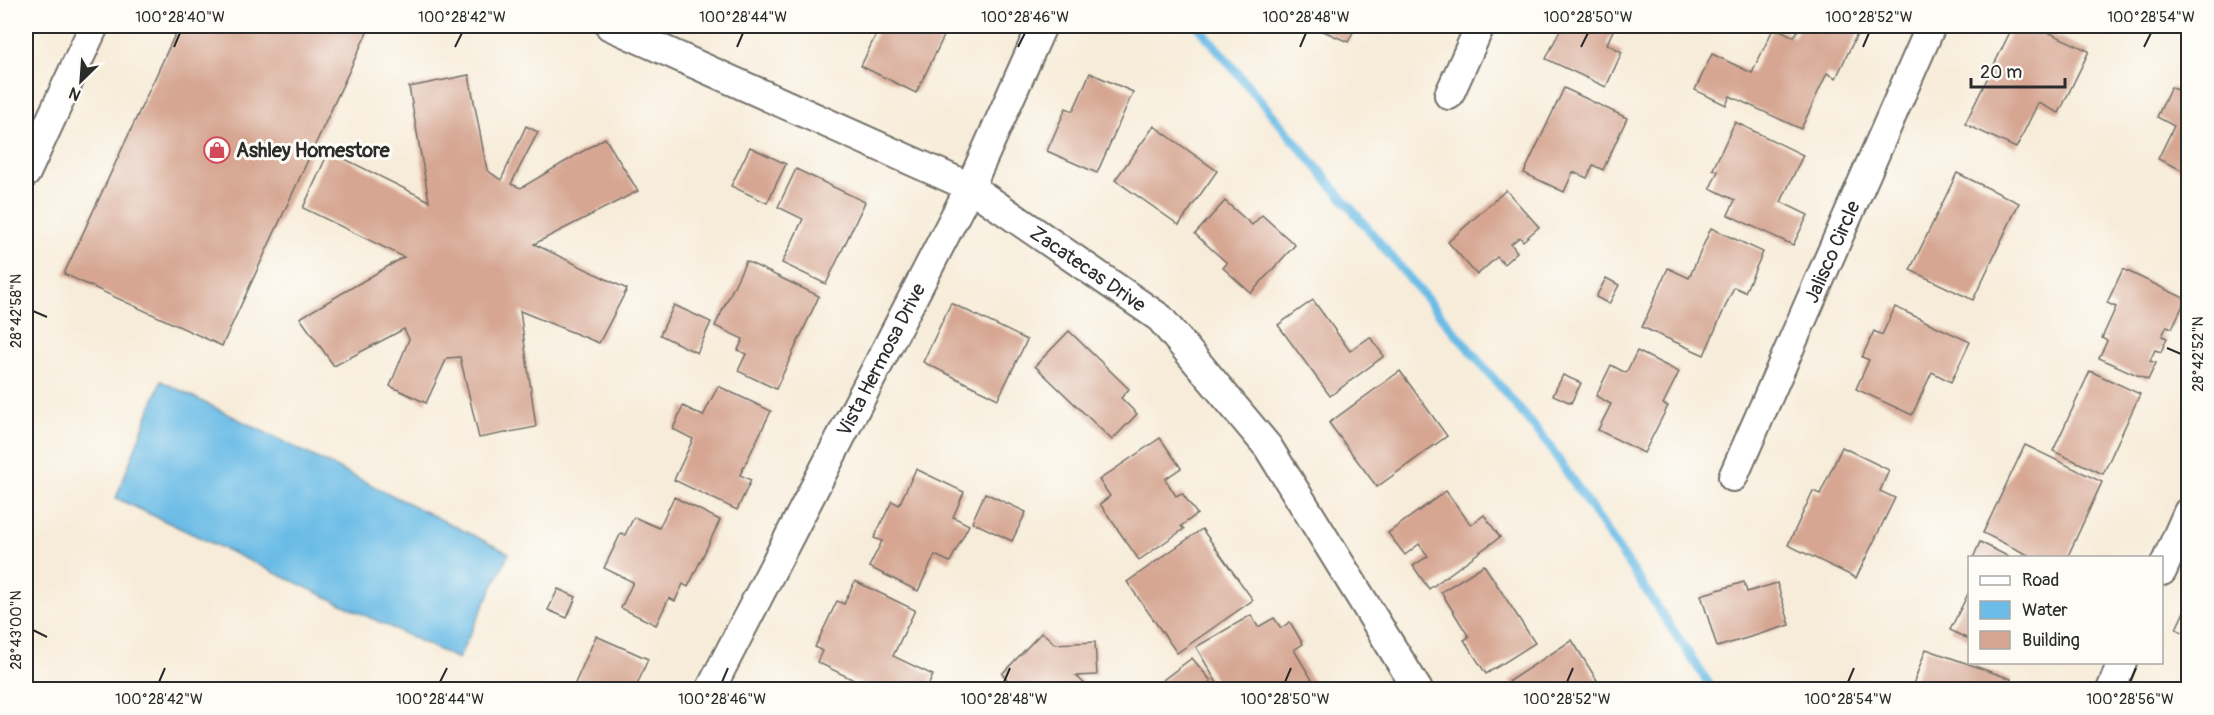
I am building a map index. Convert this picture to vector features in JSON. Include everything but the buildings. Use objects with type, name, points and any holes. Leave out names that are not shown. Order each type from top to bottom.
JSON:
[{"type":"street","points":[[26,173],[94,26]]},
{"type":"street","name":"Zacatecas Drive","points":[[610,26],[970,187],[1160,318],[1268,447],[1409,686]]},
{"type":"street","name":"Vista Hermosa Drive","points":[[710,690],[970,187],[1042,26]]},
{"type":"street","points":[[1449,95],[1480,26]]},
{"type":"street","name":"Jalisco Circle","points":[[1733,477],[1931,26]]},
{"type":"street","points":[[2163,569],[2188,512]]},
{"type":"street","points":[[2111,690],[2122,664]]},
{"type":"water","points":[[161,381],[509,553],[458,659],[116,498]]},
{"type":"waterway","points":[[1198,26],[1546,441],[1713,690]]},
{"type":"place","name":"Ashley Homestore","points":[[217,150]]}]
